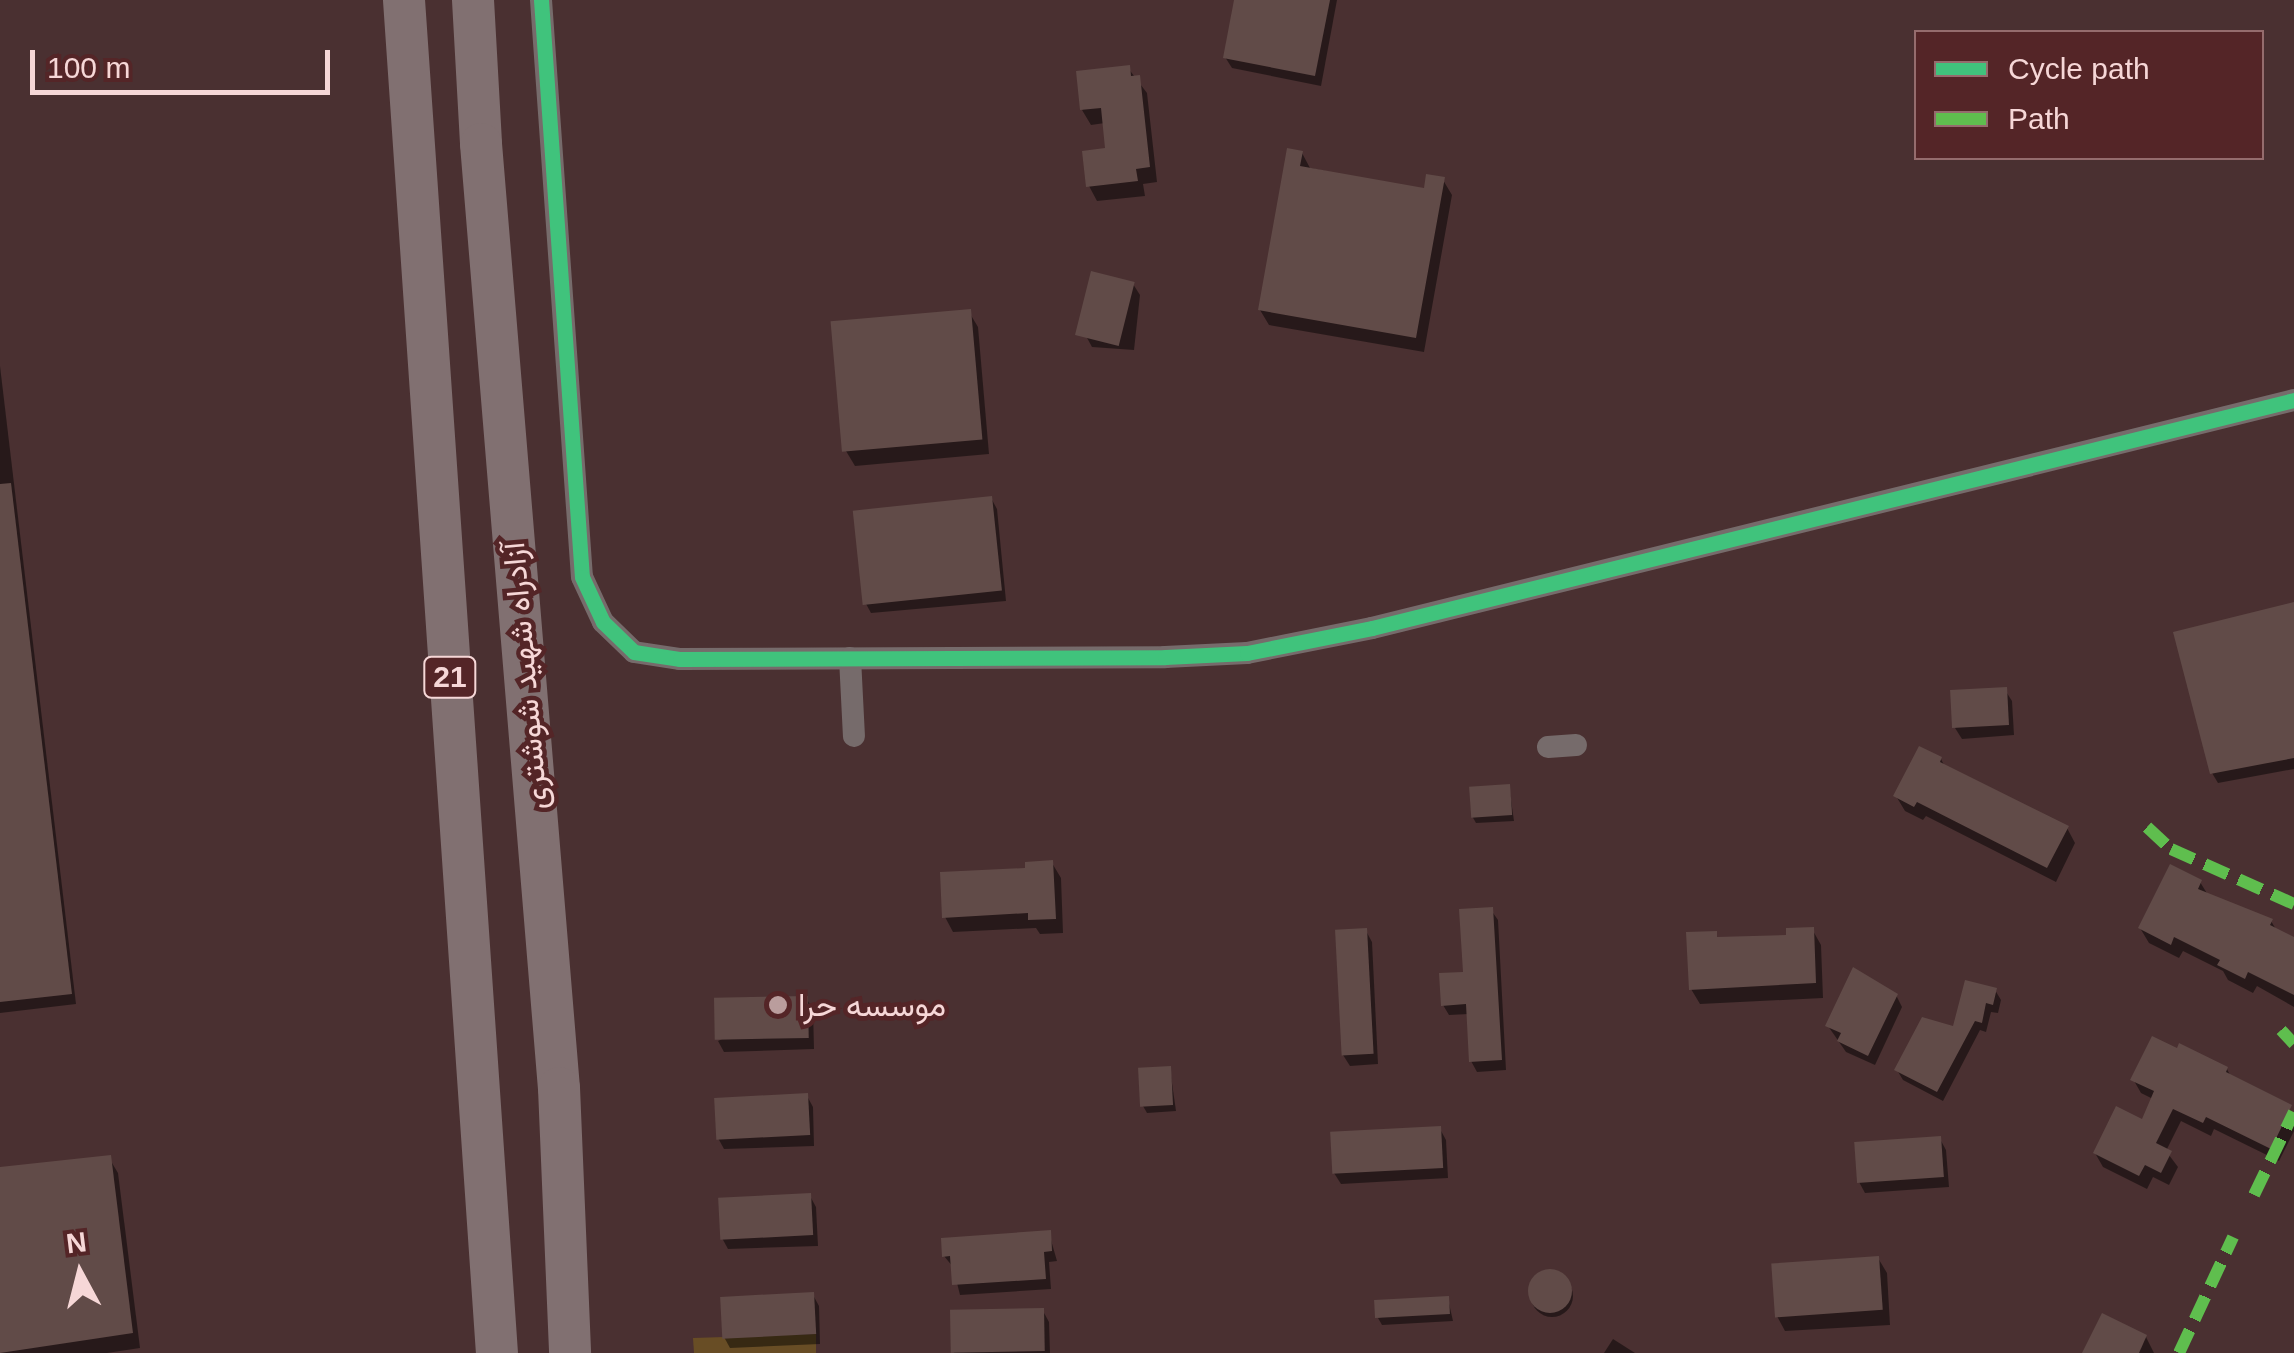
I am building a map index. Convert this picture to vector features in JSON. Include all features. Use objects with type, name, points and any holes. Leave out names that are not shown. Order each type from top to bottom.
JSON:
[{"type":"highway","name":"21","points":[[404,0],[498,1353]]},
{"type":"highway","name":"آزادراه شهید شوشتری","points":[[473,0],[559,1088],[570,1353]]},
{"type":"street","points":[[541,0],[582,576],[603,622],[634,652],[680,659],[1247,653],[1372,628],[2294,400]]},
{"type":"street","points":[[850,658],[854,736]]},
{"type":"street","points":[[1548,747],[1576,745]]},
{"type":"shaded area","points":[[816,1334],[816,1353],[694,1353],[693,1338]]},
{"type":"building","points":[[1234,0],[1330,0],[1315,76],[1223,58]]},
{"type":"building","points":[[1130,65],[1131,76],[1140,75],[1150,167],[1136,169],[1138,181],[1086,187],[1082,151],[1105,148],[1101,108],[1080,110],[1076,71]]},
{"type":"building","points":[[1287,148],[1303,151],[1300,166],[1424,188],[1426,174],[1445,177],[1416,338],[1258,310]]},
{"type":"building","points":[[1091,271],[1135,282],[1119,346],[1075,335]]},
{"type":"building","points":[[971,309],[982,440],[842,452],[831,321]]},
{"type":"building","points":[[11,483],[72,994],[0,1002],[0,484]]},
{"type":"building","points":[[992,496],[1002,590],[863,605],[853,511]]},
{"type":"building","points":[[2294,602],[2294,758],[2210,774],[2173,632]]},
{"type":"building","points":[[2007,687],[2009,725],[1952,728],[1950,690]]},
{"type":"building","points":[[1919,746],[1942,757],[1940,762],[2069,826],[2047,868],[1917,802],[1914,807],[1893,796]]},
{"type":"building","points":[[1510,784],[1512,815],[1471,818],[1469,787]]},
{"type":"building","points":[[1053,860],[1056,919],[1028,920],[1028,913],[942,918],[940,872],[1025,868],[1025,862]]},
{"type":"building","points":[[2170,864],[2202,880],[2198,889],[2273,919],[2270,925],[2294,937],[2294,995],[2248,972],[2245,979],[2217,965],[2220,960],[2174,937],[2171,945],[2138,928]]},
{"type":"building","points":[[1493,907],[1502,1060],[1469,1062],[1466,1004],[1441,1006],[1439,973],[1463,972],[1459,909]]},
{"type":"building","points":[[1814,927],[1816,983],[1689,990],[1686,932],[1717,931],[1717,937],[1786,935],[1786,928]]},
{"type":"building","points":[[1367,928],[1374,1054],[1342,1056],[1335,930]]},
{"type":"building","points":[[1853,967],[1898,994],[1868,1056],[1837,1041],[1841,1033],[1825,1026]]},
{"type":"building","points":[[1965,980],[1997,988],[1993,1005],[1986,1003],[1982,1023],[1975,1021],[1937,1092],[1894,1070],[1922,1017],[1953,1026]]},
{"type":"building","points":[[808,996],[809,1038],[715,1040],[714,998]]},
{"type":"building","points":[[2152,1036],[2177,1048],[2179,1043],[2228,1067],[2226,1072],[2292,1105],[2271,1149],[2206,1117],[2203,1123],[2173,1109],[2156,1143],[2172,1151],[2161,1173],[2145,1165],[2139,1176],[2093,1153],[2116,1106],[2142,1119],[2154,1091],[2130,1080]]},
{"type":"building","points":[[1171,1066],[1173,1105],[1140,1107],[1138,1068]]},
{"type":"building","points":[[808,1093],[810,1135],[716,1140],[714,1098]]},
{"type":"building","points":[[1441,1126],[1443,1168],[1332,1174],[1330,1132]]},
{"type":"building","points":[[1941,1136],[1944,1177],[1857,1183],[1854,1142]]},
{"type":"building","points":[[111,1155],[133,1333],[0,1353],[0,1167]]},
{"type":"building","points":[[811,1193],[813,1235],[720,1240],[718,1198]]},
{"type":"building","points":[[1051,1230],[1052,1251],[1044,1252],[1046,1279],[952,1285],[950,1256],[942,1257],[941,1238]]},
{"type":"building","points":[[1879,1256],[1883,1310],[1775,1317],[1771,1264]]},
{"type":"building","points":[[1550,1269],[1566,1275],[1572,1291],[1566,1307],[1550,1313],[1534,1307],[1528,1291],[1534,1275]]},
{"type":"building","points":[[814,1292],[816,1334],[722,1339],[720,1297]]},
{"type":"building","points":[[1449,1296],[1450,1314],[1375,1318],[1374,1300]]},
{"type":"building","points":[[1044,1308],[1045,1351],[951,1353],[950,1310]]},
{"type":"building","points":[[2102,1313],[2147,1335],[2139,1353],[2082,1353]]},
{"type":"marked path","points":[[2147,827],[2171,849],[2294,904]]},
{"type":"marked path","points":[[2281,1030],[2294,1044]]},
{"type":"marked path","points":[[2254,1195],[2294,1112]]},
{"type":"marked path","points":[[2179,1353],[2233,1237]]},
{"type":"cycle path","points":[[541,0],[582,577],[603,622],[634,652],[680,659],[1165,657],[1247,653],[1372,628],[2294,400]]},
{"type":"place","name":"موسسه حرا","points":[[778,1005]]}]
